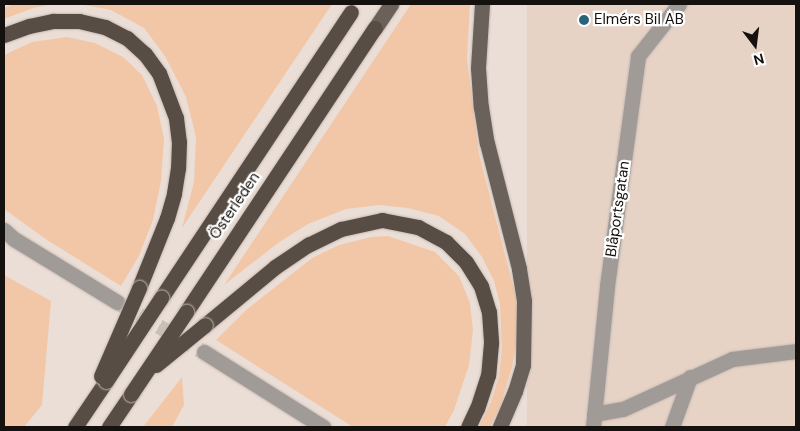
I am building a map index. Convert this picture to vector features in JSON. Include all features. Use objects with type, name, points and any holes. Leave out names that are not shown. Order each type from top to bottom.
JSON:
[{"type":"highway","name":"Österleden","points":[[103,379],[161,298],[353,8]]},
{"type":"highway","points":[[4,35],[29,26],[53,21],[79,21],[105,26],[127,38],[145,54],[160,73],[176,118],[179,142],[178,168],[174,194],[167,218],[103,379],[75,427]]},
{"type":"highway","name":"Österleden","points":[[109,427],[375,28]]},
{"type":"highway","points":[[144,375],[275,267],[308,245],[341,228],[382,220],[418,227],[446,242],[466,262],[481,286],[489,312],[491,343],[488,375],[478,408],[468,427]]},
{"type":"main road","name":"Österleden","points":[[375,28],[391,4]]},
{"type":"main road","points":[[482,4],[478,68],[481,107],[487,143],[519,269],[524,301],[523,365],[516,391],[500,427]]},
{"type":"street","name":"Blåportsgatan","points":[[593,421],[607,286],[638,56],[679,4]]},
{"type":"street","points":[[4,230],[14,239],[117,302]]},
{"type":"street","points":[[593,421],[732,359],[796,351]]},
{"type":"street","points":[[204,352],[323,427]]},
{"type":"street","points":[[672,427],[690,377]]},
{"type":"shaded area","points":[[14,4],[53,4],[33,8],[4,19],[4,8]]},
{"type":"shaded area","points":[[79,4],[332,4],[182,228],[194,182],[196,137],[186,97],[165,56],[144,28],[111,10]]},
{"type":"shaded area","points":[[411,4],[470,4],[467,59],[479,154],[517,301],[517,337],[512,367],[501,404],[490,427],[479,427],[491,402],[499,376],[502,348],[500,304],[494,281],[482,257],[465,234],[439,216],[408,208],[379,205],[346,209],[308,224],[278,243],[224,285]]},
{"type":"shaded area","points":[[527,4],[796,4],[796,427],[527,427]]},
{"type":"shaded area","points":[[67,37],[95,43],[123,57],[142,75],[157,106],[164,139],[161,181],[153,220],[139,256],[121,286],[47,240],[4,209],[4,55],[32,42]]},
{"type":"shaded area","points":[[388,236],[435,252],[459,276],[470,303],[473,330],[469,365],[454,410],[445,427],[353,427],[216,340],[246,310],[312,258],[339,245],[371,237]]},
{"type":"shaded area","points":[[4,275],[51,301],[42,405],[24,427],[4,427]]},
{"type":"shaded area","points":[[182,377],[184,405],[172,427],[143,427]]},
{"type":"tunnel","points":[[119,303],[204,352]]},
{"type":"place","name":"Elmérs Bil AB","points":[[584,20]]}]
